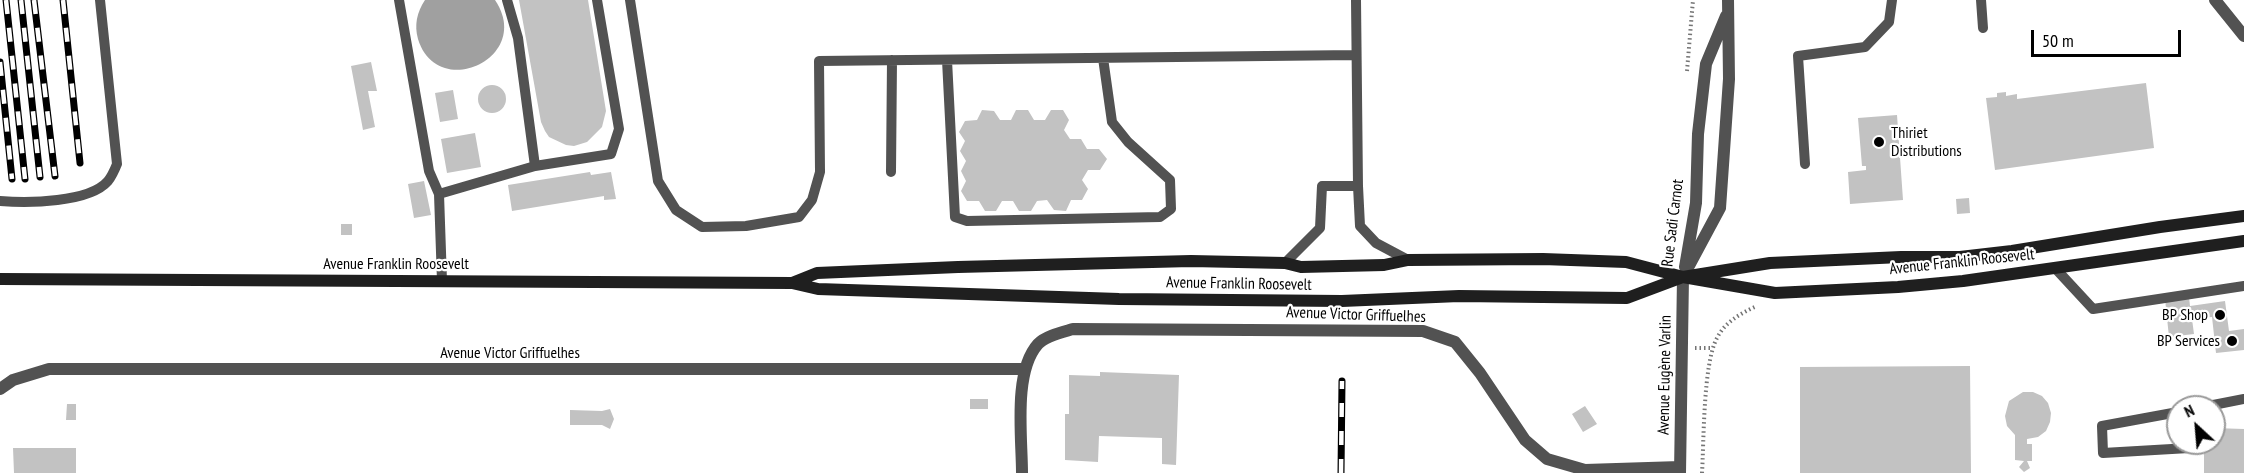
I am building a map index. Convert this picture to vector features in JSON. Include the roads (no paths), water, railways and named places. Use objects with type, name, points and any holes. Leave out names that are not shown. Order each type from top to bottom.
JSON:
[{"type":"main road","name":"Avenue Franklin Roosevelt","points":[[0,279],[792,283],[818,289],[1108,299],[1342,301],[1459,296],[1627,298],[1683,277],[1770,264],[1970,256],[2244,216]]},
{"type":"main road","name":"Avenue Franklin Roosevelt","points":[[792,283],[817,273],[946,267],[1191,261],[1285,263],[1301,267],[1384,265],[1408,260],[1543,258],[1626,262],[1683,277],[1775,293],[1964,281],[2244,241]]},
{"type":"street","points":[[2215,0],[2244,36]]},
{"type":"street","name":"Rue Sadi Carnot","points":[[1683,277],[1720,208],[1730,79],[1728,6]]},
{"type":"street","name":"Rue Sadi Carnot","points":[[1683,277],[1696,203],[1698,134],[1706,64],[1728,6]]},
{"type":"street","name":"Avenue Eugène Varlin","points":[[1680,470],[1683,277]]},
{"type":"street","name":"Avenue Victor Griffuelhes","points":[[1022,473],[1024,369],[1039,342],[1072,329],[1423,331],[1455,342],[1480,373],[1526,440],[1547,459],[1585,470],[1680,470]]},
{"type":"street","name":"Avenue Victor Griffuelhes","points":[[0,389],[13,380],[49,369],[1024,369]]},
{"type":"lane","points":[[0,201],[28,203],[84,196],[108,182],[117,164],[100,0]]},
{"type":"lane","points":[[399,0],[429,171],[439,194],[442,281]]},
{"type":"lane","points":[[507,0],[518,38],[535,166]]},
{"type":"lane","points":[[439,194],[535,166],[612,154],[619,129],[597,0]]},
{"type":"lane","points":[[630,0],[658,181],[676,210],[702,227],[746,226],[799,217],[812,200],[820,172],[819,61],[1356,55]]},
{"type":"lane","points":[[1356,0],[1360,226],[1376,243],[1408,260]]},
{"type":"lane","points":[[1806,164],[1798,56],[1865,47],[1889,22],[1892,0]]},
{"type":"lane","points":[[1981,0],[1983,27]]},
{"type":"lane","points":[[947,60],[955,217],[967,221],[1160,216],[1171,209],[1170,180],[1128,142],[1112,122],[1103,58]]},
{"type":"lane","points":[[891,172],[892,60]]},
{"type":"lane","points":[[1285,263],[1320,228],[1322,186],[1358,186]]},
{"type":"lane","points":[[2055,268],[2093,309],[2244,286]]},
{"type":"lane","points":[[2226,403],[2244,399]]},
{"type":"lane","points":[[2166,414],[2102,426],[2103,453],[2166,449]]},
{"type":"railway","points":[[6,0],[25,179]]},
{"type":"railway","points":[[21,0],[40,177]]},
{"type":"railway","points":[[34,0],[55,176]]},
{"type":"railway","points":[[63,0],[80,163]]},
{"type":"railway","points":[[0,62],[12,179]]},
{"type":"railway","points":[[1341,473],[1342,381]]},
{"type":"place","name":"Thiriet Distributions","points":[[1879,142]]},
{"type":"place","name":"BP Shop","points":[[2220,315]]},
{"type":"place","name":"BP Services","points":[[2232,341]]}]
